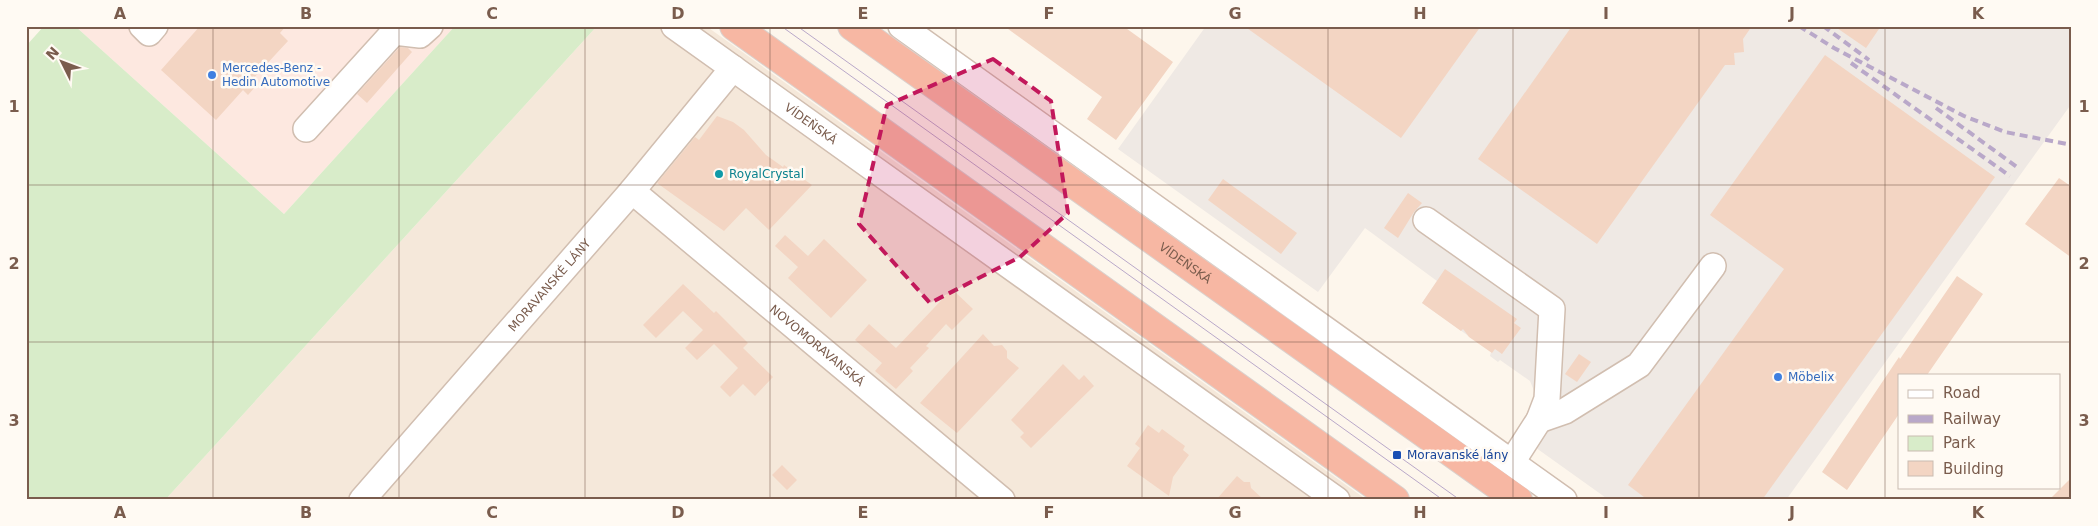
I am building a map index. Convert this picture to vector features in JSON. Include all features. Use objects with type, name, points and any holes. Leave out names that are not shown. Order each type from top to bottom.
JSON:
[{"type":"highway","points":[[734,26],[1395,500]]},
{"type":"highway","name":"VÍDEŇSKÁ","points":[[852,26],[1518,500]]},
{"type":"street","points":[[142,26],[149,33],[155,26]]},
{"type":"street","points":[[306,129],[394,32],[420,35],[430,26]]},
{"type":"street","name":"VÍDEŇSKÁ","points":[[674,26],[1333,499]]},
{"type":"street","points":[[901,26],[1564,500]]},
{"type":"street","name":"MORAVANSKÉ LÁNY","points":[[362,500],[632,191],[733,68]]},
{"type":"street","name":"NOVOMORAVANSKÁ","points":[[632,191],[1002,500]]},
{"type":"street","points":[[1426,220],[1552,309],[1547,399],[1539,420],[1512,462]]},
{"type":"street","points":[[1539,420],[1565,411],[1639,365],[1713,266]]},
{"type":"highlighted area","points":[[993,59],[1051,101],[1068,213],[1020,257],[930,303],[859,224],[887,105]]},
{"type":"shaded area","points":[[75,26],[455,26],[284,214]]},
{"type":"shaded area","points":[[597,26],[706,26],[1367,500],[165,500]]},
{"type":"shaded area","points":[[1206,26],[2072,26],[2072,103],[1786,500],[1609,500],[1532,445],[1539,403],[1530,381],[1500,360],[1498,362],[1490,356],[1491,352],[1422,303],[1437,281],[1365,228],[1318,292],[1118,149]]},
{"type":"green space","points":[[44,26],[75,26],[284,214],[455,26],[597,26],[165,500],[26,500],[26,46]]},
{"type":"building","name":"Mercedes-Benz - Hedin Automotive","points":[[200,26],[286,26],[280,33],[288,41],[252,80],[257,85],[248,95],[243,90],[216,120],[161,70]]},
{"type":"building","points":[[1004,26],[1123,26],[1173,62],[1116,140],[1087,119],[1102,97]]},
{"type":"building","points":[[1244,26],[1481,26],[1401,138]]},
{"type":"building","points":[[1572,26],[1752,26],[1743,39],[1744,52],[1734,53],[1735,65],[1725,65],[1597,244],[1478,159]]},
{"type":"building","points":[[1834,26],[1881,26],[1866,48]]},
{"type":"building","points":[[400,47],[408,48],[412,52],[367,103],[357,94]]},
{"type":"building","name":"Möbelix","points":[[1825,55],[1995,177],[1762,500],[1648,500],[1628,485],[1784,269],[1710,215]]},
{"type":"building","name":"RoyalCrystal","points":[[717,116],[733,122],[744,130],[766,155],[812,185],[769,230],[746,208],[724,231],[657,183],[695,137],[699,140]]},
{"type":"building","points":[[2059,178],[2072,187],[2072,258],[2025,224]]},
{"type":"building","points":[[1223,179],[1297,233],[1281,254],[1208,200]]},
{"type":"building","points":[[1408,193],[1422,203],[1414,212],[1398,238],[1384,228]]},
{"type":"building","points":[[785,235],[808,256],[824,239],[867,280],[831,318],[788,278],[798,267],[775,246]]},
{"type":"building","points":[[1445,269],[1517,319],[1514,323],[1521,328],[1502,354],[1495,349],[1492,353],[1469,337],[1463,329],[1461,331],[1422,303]]},
{"type":"building","points":[[1957,276],[1983,294],[1928,374],[1898,374],[1898,415],[1847,490],[1822,472],[1899,357],[1900,359]]},
{"type":"building","points":[[683,284],[714,313],[716,311],[748,343],[743,348],[773,377],[755,396],[743,384],[730,397],[720,387],[738,368],[714,344],[697,360],[685,348],[703,330],[683,311],[656,338],[643,325]]},
{"type":"building","points":[[952,289],[973,309],[952,330],[946,324],[926,346],[929,348],[910,368],[913,371],[896,389],[875,371],[882,363],[855,340],[869,324],[896,348]]},
{"type":"building","points":[[983,334],[994,346],[1002,345],[1007,351],[1007,358],[1019,368],[957,433],[920,403]]},
{"type":"building","points":[[1579,354],[1591,362],[1577,382],[1565,374]]},
{"type":"building","points":[[1063,364],[1079,380],[1084,375],[1094,386],[1031,448],[1020,437],[1024,433],[1011,420]]},
{"type":"building","points":[[1148,425],[1159,433],[1162,429],[1185,446],[1183,450],[1189,455],[1173,477],[1169,496],[1127,466],[1140,448],[1135,444]]},
{"type":"building","points":[[782,465],[797,480],[787,490],[772,475]]},
{"type":"building","points":[[1237,476],[1244,482],[1250,482],[1251,488],[1264,500],[1216,500]]},
{"type":"building","points":[[2072,477],[2072,500],[2049,500]]},
{"type":"tram line","points":[[781,26],[1443,500]]},
{"type":"tram line","points":[[797,26],[1460,500]]},
{"type":"railway","points":[[1799,26],[1834,48],[1964,116],[2005,132],[2072,145]]},
{"type":"railway","points":[[1823,26],[1869,60]]},
{"type":"railway","points":[[1851,63],[2010,176]]},
{"type":"railway","points":[[1936,108],[2017,167]]},
{"type":"place","name":"Mercedes-Benz - Hedin Automotive","points":[[212,75]]},
{"type":"place","name":"RoyalCrystal","points":[[719,174]]},
{"type":"place","name":"Möbelix","points":[[1778,377]]},
{"type":"place","name":"Moravanské lány","points":[[1397,455]]}]
